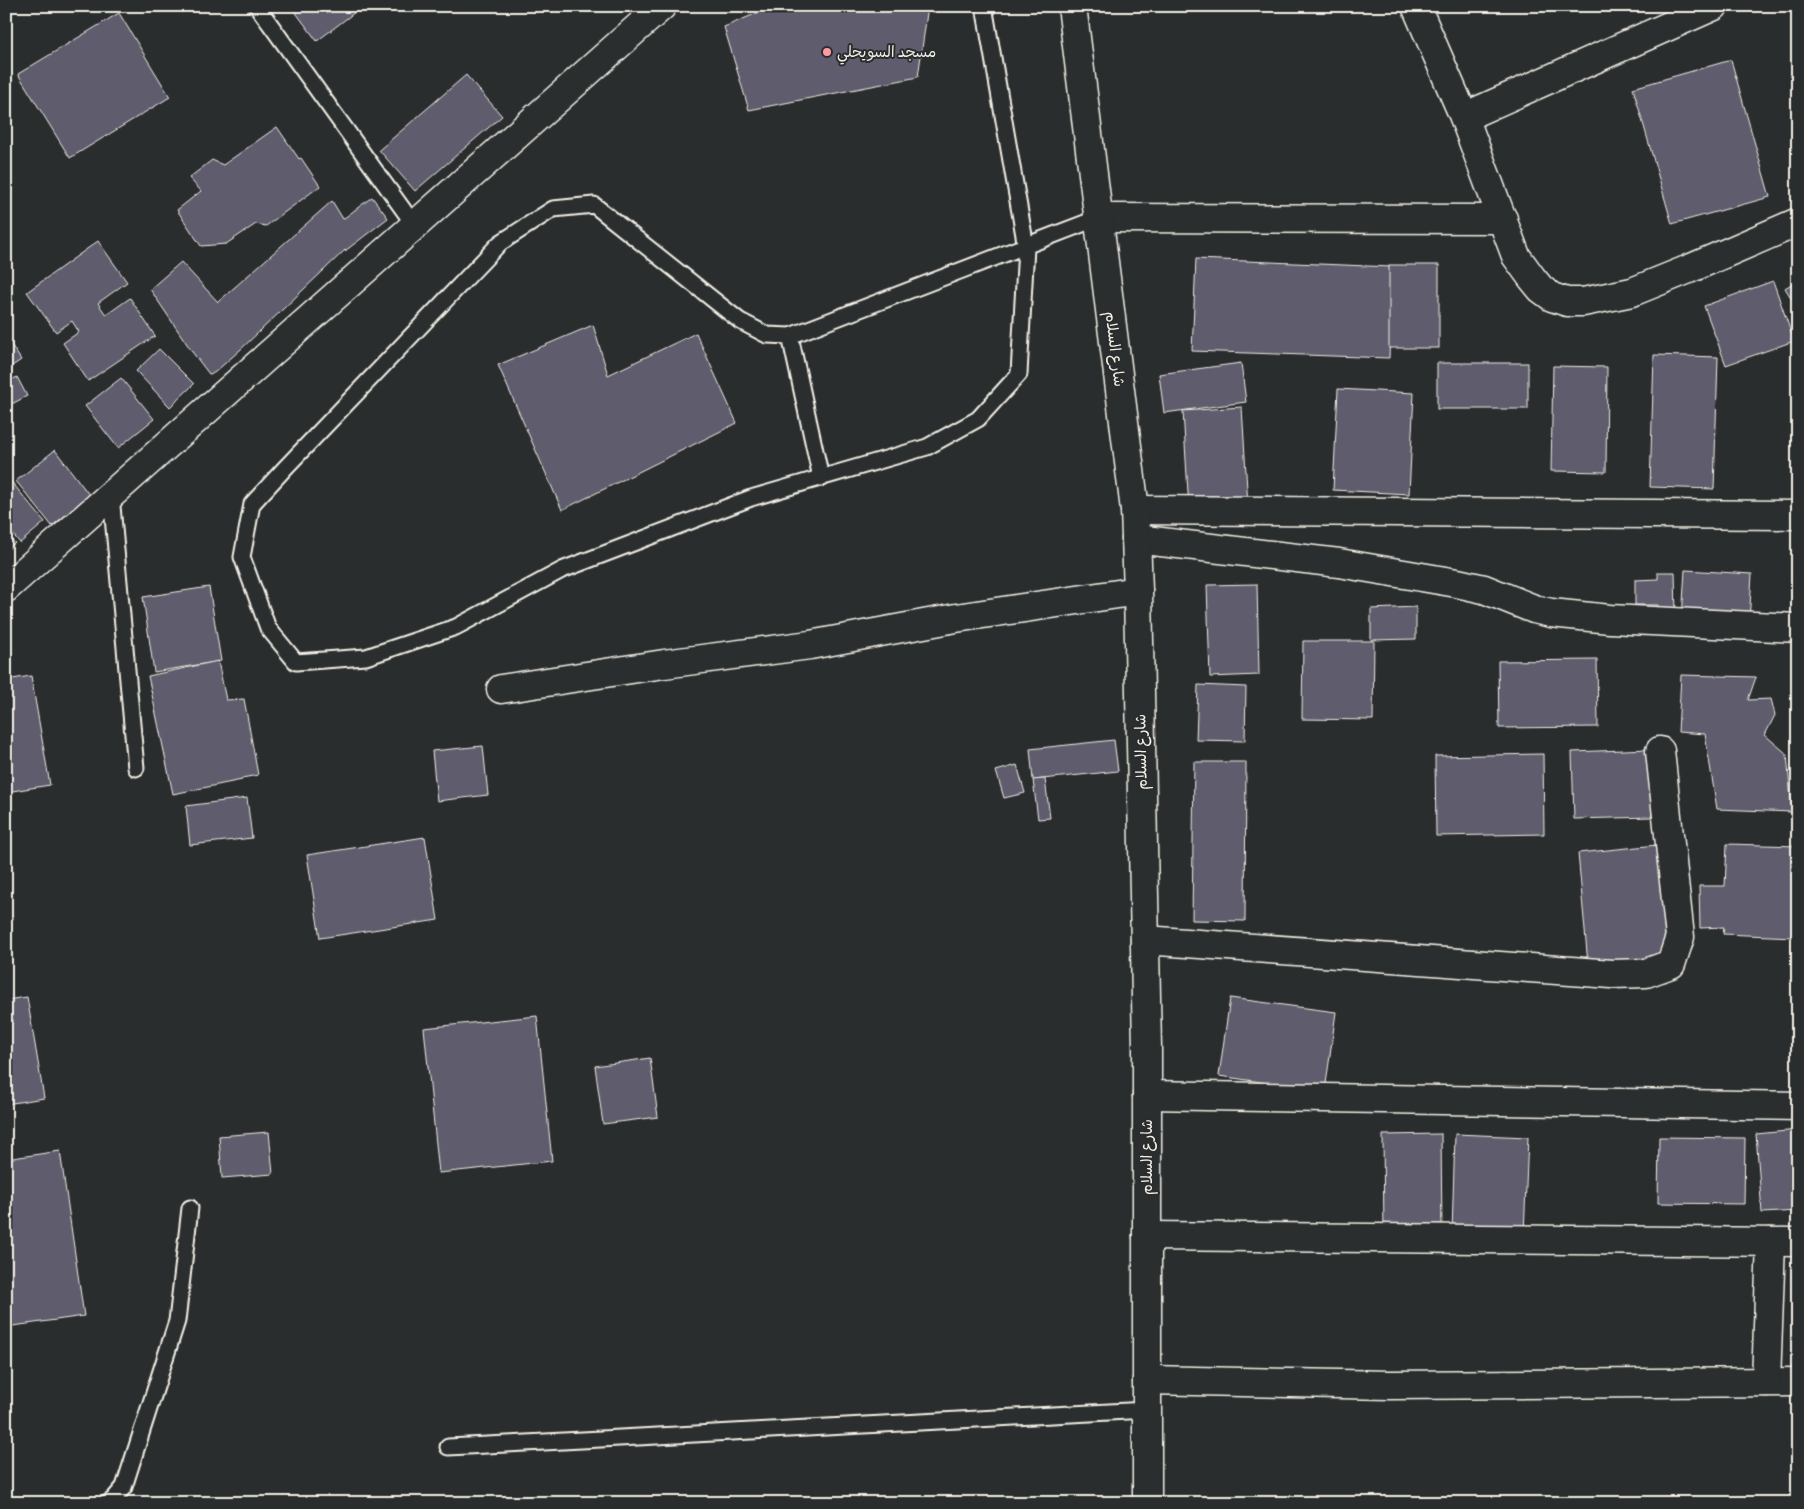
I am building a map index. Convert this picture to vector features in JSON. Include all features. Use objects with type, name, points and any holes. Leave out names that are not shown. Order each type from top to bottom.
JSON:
[{"type":"street","points":[[6,588],[662,6]]},
{"type":"street","name":"شارع السلام","points":[[1072,6],[1135,510],[1147,1095],[1147,1503]]},
{"type":"street","points":[[1416,6],[1464,117],[1516,256],[1541,289],[1552,297],[1567,302],[1599,299],[1632,292],[1689,270],[1798,222]]},
{"type":"street","points":[[1464,117],[1714,6]]},
{"type":"street","points":[[1098,218],[1503,219]]},
{"type":"street","points":[[1135,510],[1798,515]]},
{"type":"street","points":[[1136,538],[1339,563],[1458,583],[1484,589],[1534,609],[1551,613],[1610,619],[1798,628]]},
{"type":"street","points":[[502,690],[664,664],[810,645],[956,618],[1138,591]]},
{"type":"street","points":[[1145,940],[1612,974],[1646,973],[1671,964],[1680,937],[1660,751]]},
{"type":"street","points":[[1147,1095],[1798,1106]]},
{"type":"street","points":[[1147,1236],[1798,1242]]},
{"type":"street","points":[[1766,1382],[1771,1242]]},
{"type":"street","points":[[1147,1380],[1390,1385],[1798,1382]]},
{"type":"lane","points":[[257,6],[414,226]]},
{"type":"lane","points":[[984,6],[1026,246],[1020,374],[978,419],[927,447],[751,498],[562,570],[456,627],[366,657],[296,662],[268,628],[242,557],[252,504],[500,243],[553,209],[594,205],[740,321],[767,335],[790,336],[1026,246],[1098,218]]},
{"type":"lane","points":[[790,336],[821,478]]},
{"type":"lane","points":[[111,495],[136,768]]},
{"type":"lane","points":[[108,1503],[114,1500],[124,1487],[177,1321],[190,1208]]},
{"type":"lane","points":[[448,1447],[1147,1410]]},
{"type":"building","points":[[291,6],[363,6],[317,41]]},
{"type":"building","name":"مسجد السويحلي","points":[[774,6],[928,6],[918,77],[749,110],[724,27]]},
{"type":"building","points":[[119,13],[170,97],[70,158],[18,74]]},
{"type":"building","points":[[1731,60],[1770,197],[1672,224],[1633,88]]},
{"type":"building","points":[[466,75],[502,116],[415,191],[379,150]]},
{"type":"building","points":[[277,127],[320,186],[266,226],[256,224],[226,244],[201,246],[177,210],[201,191],[189,178],[212,160],[223,165]]},
{"type":"building","points":[[372,197],[388,218],[345,250],[240,350],[214,373],[209,374],[150,289],[181,262],[218,302],[332,201],[343,219]]},
{"type":"building","points":[[98,241],[127,282],[98,303],[106,315],[130,298],[155,336],[88,381],[63,343],[79,332],[72,321],[56,332],[27,292]]},
{"type":"building","points":[[1196,259],[1392,267],[1389,358],[1192,351]]},
{"type":"building","points":[[1389,265],[1439,265],[1439,348],[1389,348]]},
{"type":"building","points":[[1798,280],[1798,309],[1785,288]]},
{"type":"building","points":[[1773,281],[1794,341],[1726,365],[1704,306]]},
{"type":"building","points":[[593,325],[608,375],[696,333],[737,423],[562,510],[498,365]]},
{"type":"building","points":[[6,337],[21,360],[6,370]]},
{"type":"building","points":[[159,349],[194,384],[170,407],[136,371]]},
{"type":"building","points":[[1654,355],[1718,357],[1714,489],[1650,487]]},
{"type":"building","points":[[1241,363],[1246,402],[1164,413],[1159,374]]},
{"type":"building","points":[[1437,363],[1528,363],[1528,409],[1437,409]]},
{"type":"building","points":[[1553,366],[1607,367],[1606,472],[1551,471]]},
{"type":"building","points":[[17,377],[27,396],[6,407],[6,383]]},
{"type":"building","points":[[121,378],[154,419],[118,448],[85,406]]},
{"type":"building","points":[[1338,389],[1414,393],[1409,494],[1333,490]]},
{"type":"building","points":[[1242,407],[1248,506],[1189,509],[1183,411]]},
{"type":"building","points":[[55,450],[90,496],[52,526],[16,481]]},
{"type":"building","points":[[9,479],[45,522],[20,543],[6,526],[6,482]]},
{"type":"building","points":[[6,534],[15,543],[6,551]]},
{"type":"building","points":[[1685,570],[1752,574],[1749,622],[1682,619]]},
{"type":"building","points":[[1658,572],[1675,572],[1676,616],[1658,616],[1658,605],[1635,605],[1635,580],[1658,579]]},
{"type":"building","points":[[1257,584],[1259,675],[1210,677],[1207,585]]},
{"type":"building","points":[[209,587],[221,661],[154,672],[143,597]]},
{"type":"building","points":[[1416,607],[1416,639],[1371,640],[1371,609]]},
{"type":"building","points":[[1303,641],[1374,641],[1373,720],[1302,719]]},
{"type":"building","points":[[1597,660],[1598,727],[1499,728],[1498,661]]},
{"type":"building","points":[[218,661],[226,700],[244,699],[258,775],[173,794],[148,676]]},
{"type":"building","points":[[1681,675],[1756,677],[1748,700],[1771,699],[1775,715],[1765,735],[1787,754],[1792,812],[1717,809],[1705,734],[1678,732]]},
{"type":"building","points":[[31,676],[50,785],[6,792],[6,680]]},
{"type":"building","points":[[1198,685],[1246,687],[1245,741],[1196,740]]},
{"type":"building","points":[[1114,740],[1118,771],[1033,780],[1030,749]]},
{"type":"building","points":[[483,746],[488,795],[437,801],[432,751]]},
{"type":"building","points":[[1650,749],[1652,817],[1574,819],[1572,752]]},
{"type":"building","points":[[1543,754],[1544,834],[1436,836],[1435,756]]},
{"type":"building","points":[[1194,762],[1246,762],[1245,921],[1192,920]]},
{"type":"building","points":[[1017,765],[1025,793],[1004,798],[996,771]]},
{"type":"building","points":[[1045,779],[1050,818],[1038,819],[1033,780]]},
{"type":"building","points":[[247,798],[252,838],[190,845],[186,806]]},
{"type":"building","points":[[425,837],[438,920],[320,938],[307,855]]},
{"type":"building","points":[[1727,844],[1798,846],[1794,937],[1723,934],[1724,927],[1700,928],[1699,886],[1725,886]]},
{"type":"building","points":[[1657,845],[1667,957],[1588,964],[1578,853]]},
{"type":"building","points":[[27,997],[44,1098],[6,1104],[6,1000]]},
{"type":"building","points":[[1230,998],[1336,1012],[1325,1091],[1219,1076]]},
{"type":"building","points":[[537,1016],[552,1161],[439,1173],[424,1028]]},
{"type":"building","points":[[650,1058],[658,1117],[603,1124],[595,1066]]},
{"type":"building","points":[[1798,1130],[1798,1211],[1762,1213],[1756,1134]]},
{"type":"building","points":[[269,1132],[273,1174],[222,1178],[219,1136]]},
{"type":"building","points":[[1441,1134],[1442,1235],[1384,1236],[1383,1135]]},
{"type":"building","points":[[1455,1134],[1528,1137],[1524,1235],[1452,1232]]},
{"type":"building","points":[[1659,1137],[1745,1138],[1744,1204],[1658,1203]]},
{"type":"building","points":[[60,1151],[84,1316],[6,1327],[6,1159]]},
{"type":"place","name":"مسجد السويحلي","points":[[827,52]]}]
